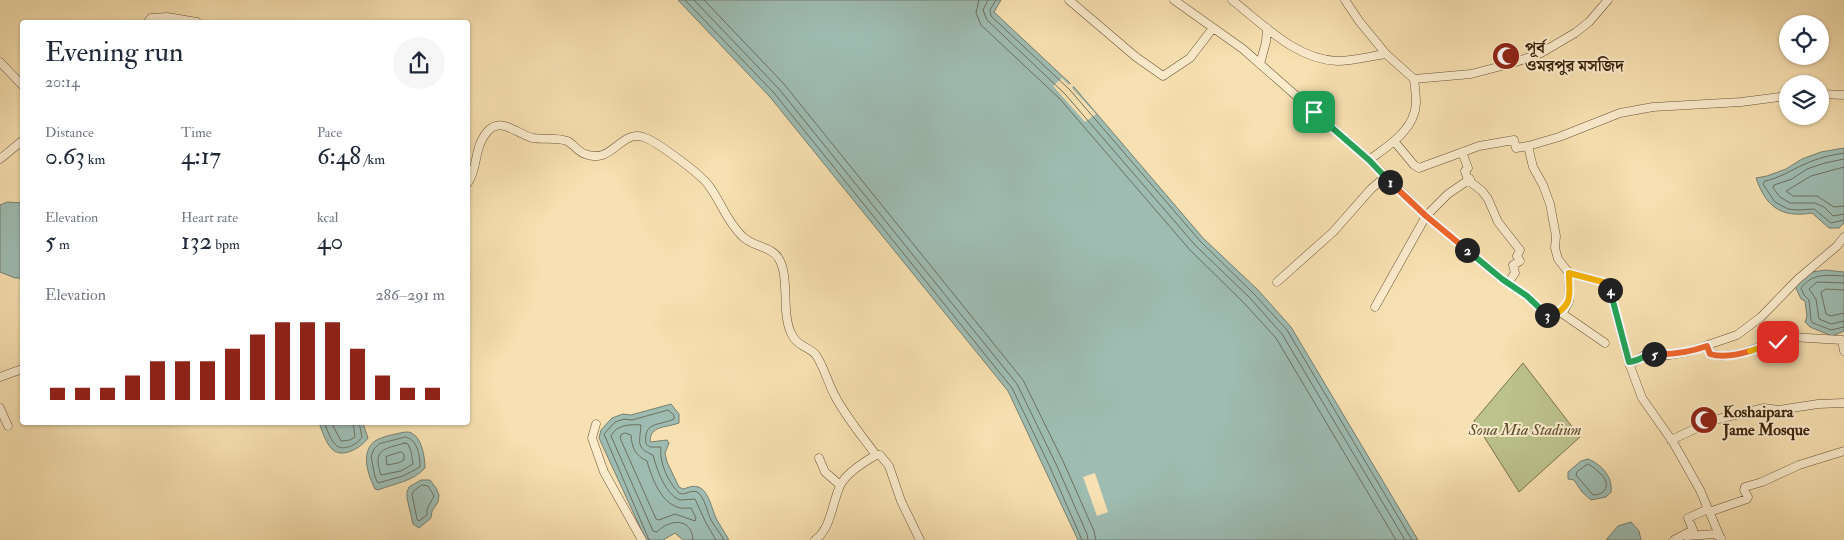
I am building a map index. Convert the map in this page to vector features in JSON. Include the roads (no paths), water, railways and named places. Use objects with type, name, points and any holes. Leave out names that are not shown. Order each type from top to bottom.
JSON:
[{"type":"street","points":[[1069,0],[1136,57],[1163,76],[1190,58],[1213,28]]},
{"type":"street","points":[[1174,0],[1243,49],[1369,160],[1426,216],[1508,283],[1527,296],[1546,314],[1553,316],[1565,309],[1569,301],[1569,273]]},
{"type":"street","points":[[1232,0],[1267,28],[1309,55],[1337,61],[1386,54]]},
{"type":"street","points":[[1345,0],[1386,54],[1414,79],[1416,105],[1409,126],[1369,160]]},
{"type":"street","points":[[1414,79],[1471,74],[1513,63],[1541,53],[1589,22],[1608,0]]},
{"type":"street","points":[[150,20],[151,18],[167,18],[182,20]]},
{"type":"street","points":[[1260,64],[1266,42],[1267,28]]},
{"type":"street","points":[[0,62],[20,83]]},
{"type":"street","points":[[1829,94],[1844,95]]},
{"type":"street","points":[[1394,140],[1414,165],[1419,168],[1488,143],[1514,140],[1516,148],[1532,145],[1620,113],[1644,108],[1741,102],[1779,97]]},
{"type":"street","points":[[470,179],[475,169],[480,143],[488,131],[499,126],[509,126],[535,138],[552,138],[568,142],[584,154],[596,157],[614,149],[628,138],[644,137],[662,148],[708,184],[729,223],[744,238],[777,255],[782,265],[785,305],[791,333],[801,345],[814,353],[835,396],[876,455],[884,458],[889,466],[901,500],[920,540]]},
{"type":"street","points":[[0,159],[20,143]]},
{"type":"street","points":[[1532,145],[1533,167],[1543,185],[1550,204],[1558,259],[1569,273],[1603,282],[1609,287],[1629,362],[1642,398],[1671,440],[1700,490],[1721,539]]},
{"type":"street","points":[[1462,152],[1468,168],[1465,171],[1468,180],[1482,191],[1488,199],[1498,222],[1520,250],[1517,256],[1520,262],[1513,265],[1516,273],[1508,283]]},
{"type":"street","points":[[1277,282],[1333,232],[1371,189],[1385,177]]},
{"type":"street","points":[[1374,307],[1426,216],[1448,194],[1470,180]]},
{"type":"street","points":[[1629,362],[1636,361],[1644,355],[1668,355],[1687,352],[1737,335],[1761,317],[1798,279],[1838,246],[1844,237]]},
{"type":"street","points":[[1560,312],[1605,343]]},
{"type":"street","points":[[1707,346],[1710,354],[1722,356],[1739,354],[1791,337],[1814,340],[1842,340],[1844,351]]},
{"type":"street","points":[[0,377],[20,370]]},
{"type":"street","points":[[1671,440],[1714,420],[1764,408],[1778,410],[1844,402]]},
{"type":"street","points":[[0,408],[8,426]]},
{"type":"street","points":[[596,424],[592,438],[604,472],[642,540]]},
{"type":"street","points":[[1679,539],[1693,530],[1688,518],[1747,499],[1745,487],[1762,482],[1800,465],[1844,451]]},
{"type":"street","points":[[815,540],[824,532],[840,485],[852,472],[876,455]]},
{"type":"street","points":[[819,458],[825,472],[840,485]]},
{"type":"street","points":[[1679,539],[1715,534],[1721,539]]},
{"type":"water","points":[[678,0],[1001,0],[994,12],[1073,86],[1203,238],[1258,290],[1291,327],[1418,540],[1078,540],[1008,391],[770,97]]},
{"type":"water","points":[[1844,148],[1844,223],[1839,228],[1829,228],[1812,213],[1792,214],[1783,212],[1770,203],[1760,188],[1756,178],[1786,169],[1802,159],[1821,152]]},
{"type":"water","points":[[7,202],[20,203],[20,278],[0,272],[0,205]]},
{"type":"water","points":[[1825,270],[1844,272],[1844,331],[1832,336],[1810,327],[1805,322],[1807,316],[1805,301],[1801,299],[1795,286],[1812,272]]},
{"type":"water","points":[[671,404],[679,414],[679,423],[656,430],[650,442],[667,440],[669,443],[665,453],[667,462],[679,487],[683,489],[696,486],[705,492],[717,520],[729,540],[683,540],[675,533],[663,540],[646,540],[599,438],[601,430],[612,418]]},
{"type":"water","points":[[320,425],[364,425],[368,438],[356,449],[345,453],[335,451],[327,442]]},
{"type":"water","points":[[405,432],[412,433],[419,440],[424,454],[425,468],[409,479],[378,490],[375,489],[367,464],[370,446],[382,438]]},
{"type":"water","points":[[1588,459],[1602,468],[1610,481],[1611,492],[1606,497],[1591,500],[1582,492],[1574,480],[1568,479],[1568,472],[1581,461]]},
{"type":"water","points":[[421,480],[430,480],[439,495],[431,518],[419,528],[413,524],[407,492],[409,487]]},
{"type":"water","points":[[1631,522],[1639,531],[1641,540],[1606,540],[1618,526]]},
{"type":"place","name":"পূর্ব ওমরপুর মসজিদ","points":[[1506,56]]},
{"type":"place","name":"Koshaipara Jame Mosque","points":[[1704,420]]},
{"type":"park label","name":"Sona Mia Stadium","points":[[1525,429]]}]
